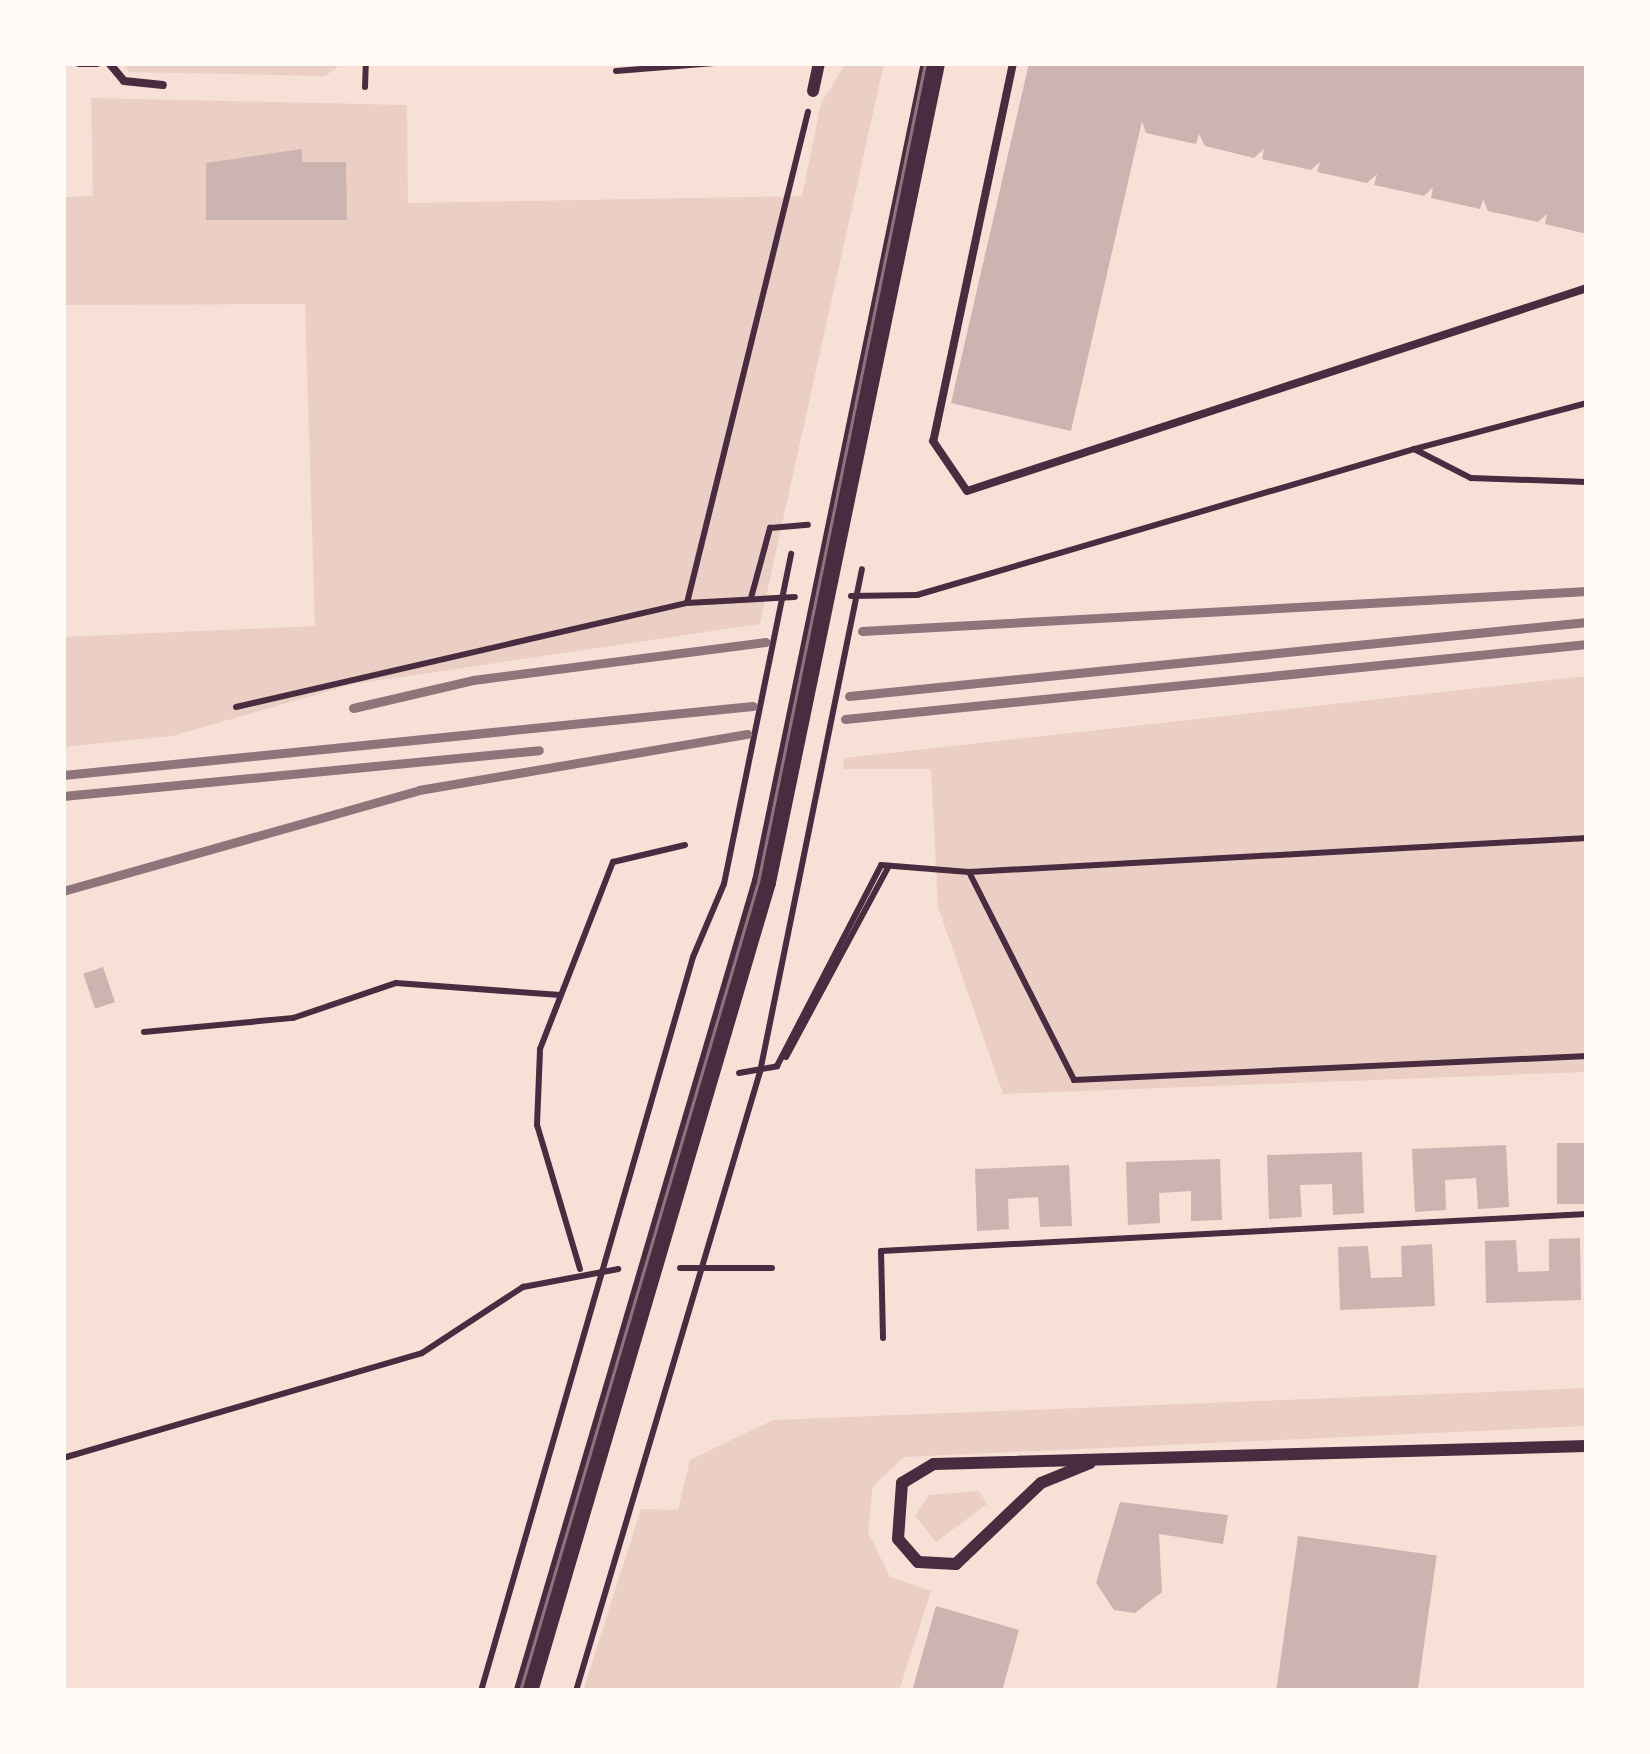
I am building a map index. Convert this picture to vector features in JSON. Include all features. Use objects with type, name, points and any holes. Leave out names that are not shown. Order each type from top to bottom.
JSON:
[{"type":"main road","points":[[526,1691],[764,882],[933,63]]},
{"type":"street","points":[[813,91],[819,63]]},
{"type":"street","points":[[1090,1462],[1041,1483],[956,1564],[919,1562],[898,1539],[894,1519],[913,1471],[1090,1462],[1587,1446]]},
{"type":"lane","points":[[79,63],[97,63]]},
{"type":"lane","points":[[109,63],[124,81],[163,85]]},
{"type":"lane","points":[[1013,63],[934,441],[968,491],[1587,288]]},
{"type":"path","points":[[365,86],[366,63]]},
{"type":"path","points":[[616,71],[692,73],[715,63]]},
{"type":"path","points":[[687,603],[813,91]]},
{"type":"path","points":[[917,596],[1414,449],[1587,403]]},
{"type":"path","points":[[1414,449],[1471,478],[1587,482]]},
{"type":"path","points":[[236,707],[394,665],[687,603],[751,598],[770,528],[838,522]]},
{"type":"path","points":[[481,1691],[650,1108],[724,884],[791,554]]},
{"type":"path","points":[[576,1691],[760,1072],[862,569]]},
{"type":"path","points":[[760,1072],[777,1066],[889,866],[969,872],[1587,838]]},
{"type":"path","points":[[580,1269],[536,1125],[540,1049],[613,862],[685,845]]},
{"type":"path","points":[[969,872],[1074,1080],[1587,1056]]},
{"type":"path","points":[[144,1032],[293,1018],[396,983],[561,995]]},
{"type":"path","points":[[883,1338],[881,1251],[1587,1214]]},
{"type":"path","points":[[63,1458],[422,1353],[523,1287],[580,1269],[644,1268]]},
{"type":"path","points":[[665,1268],[772,1268]]},
{"type":"shaded area","points":[[123,63],[343,63],[325,76],[129,72]]},
{"type":"shaded area","points":[[846,63],[884,63],[760,624],[354,684],[172,736],[63,747],[63,637],[315,626],[305,304],[63,305],[63,197],[93,196],[91,98],[407,105],[408,203],[802,196],[821,103]]},
{"type":"shaded area","points":[[1587,676],[1587,1072],[1003,1094],[938,907],[931,769],[843,769],[844,758]]},
{"type":"shaded area","points":[[1587,1388],[1587,1426],[904,1457],[873,1486],[868,1532],[890,1577],[931,1591],[899,1691],[583,1691],[641,1509],[678,1510],[690,1460],[773,1420]]},
{"type":"shaded area","points":[[979,1491],[987,1504],[936,1542],[915,1516],[929,1495]]},
{"type":"building","points":[[1029,63],[1587,63],[1587,234],[1545,224],[1547,214],[1538,222],[1488,211],[1483,199],[1480,209],[1431,198],[1433,187],[1424,196],[1374,185],[1377,174],[1367,183],[1317,172],[1320,162],[1311,170],[1262,159],[1264,149],[1254,158],[1205,146],[1199,134],[1196,144],[1146,133],[1142,121],[1071,431],[951,403]]},
{"type":"building","points":[[302,149],[302,162],[346,162],[347,220],[206,220],[206,163]]},
{"type":"building","points":[[103,967],[115,1002],[95,1009],[83,974]]},
{"type":"building","points":[[1557,1143],[1587,1143],[1587,1204],[1557,1204]]},
{"type":"building","points":[[1506,1145],[1509,1207],[1478,1209],[1476,1178],[1445,1180],[1446,1210],[1415,1212],[1412,1149]]},
{"type":"building","points":[[1362,1152],[1364,1213],[1333,1215],[1332,1184],[1300,1185],[1302,1217],[1269,1219],[1267,1155]]},
{"type":"building","points":[[1220,1159],[1222,1220],[1191,1221],[1191,1191],[1159,1193],[1160,1223],[1128,1225],[1126,1162]]},
{"type":"building","points":[[1069,1165],[1072,1226],[1040,1227],[1038,1197],[1008,1199],[1009,1229],[977,1231],[975,1169]]},
{"type":"building","points":[[1580,1238],[1581,1300],[1486,1303],[1485,1241],[1516,1240],[1518,1272],[1549,1271],[1549,1239]]},
{"type":"building","points":[[1432,1244],[1435,1306],[1340,1310],[1338,1247],[1368,1246],[1371,1278],[1402,1277],[1401,1246]]},
{"type":"building","points":[[1120,1502],[1228,1515],[1223,1544],[1159,1534],[1162,1592],[1135,1613],[1114,1610],[1096,1583]]},
{"type":"building","points":[[1298,1536],[1437,1555],[1418,1691],[1276,1691]]},
{"type":"building","points":[[936,1606],[1019,1630],[1002,1691],[912,1691]]},
{"type":"tram line","points":[[520,1691],[758,882],[925,63]]},
{"type":"railway","points":[[862,631],[1587,591]]},
{"type":"railway","points":[[849,696],[1587,622]]},
{"type":"railway","points":[[353,708],[473,680],[766,642]]},
{"type":"railway","points":[[845,719],[1587,644]]},
{"type":"railway","points":[[63,775],[753,706]]},
{"type":"railway","points":[[63,891],[419,790],[747,734]]},
{"type":"railway","points":[[63,796],[539,750]]}]
